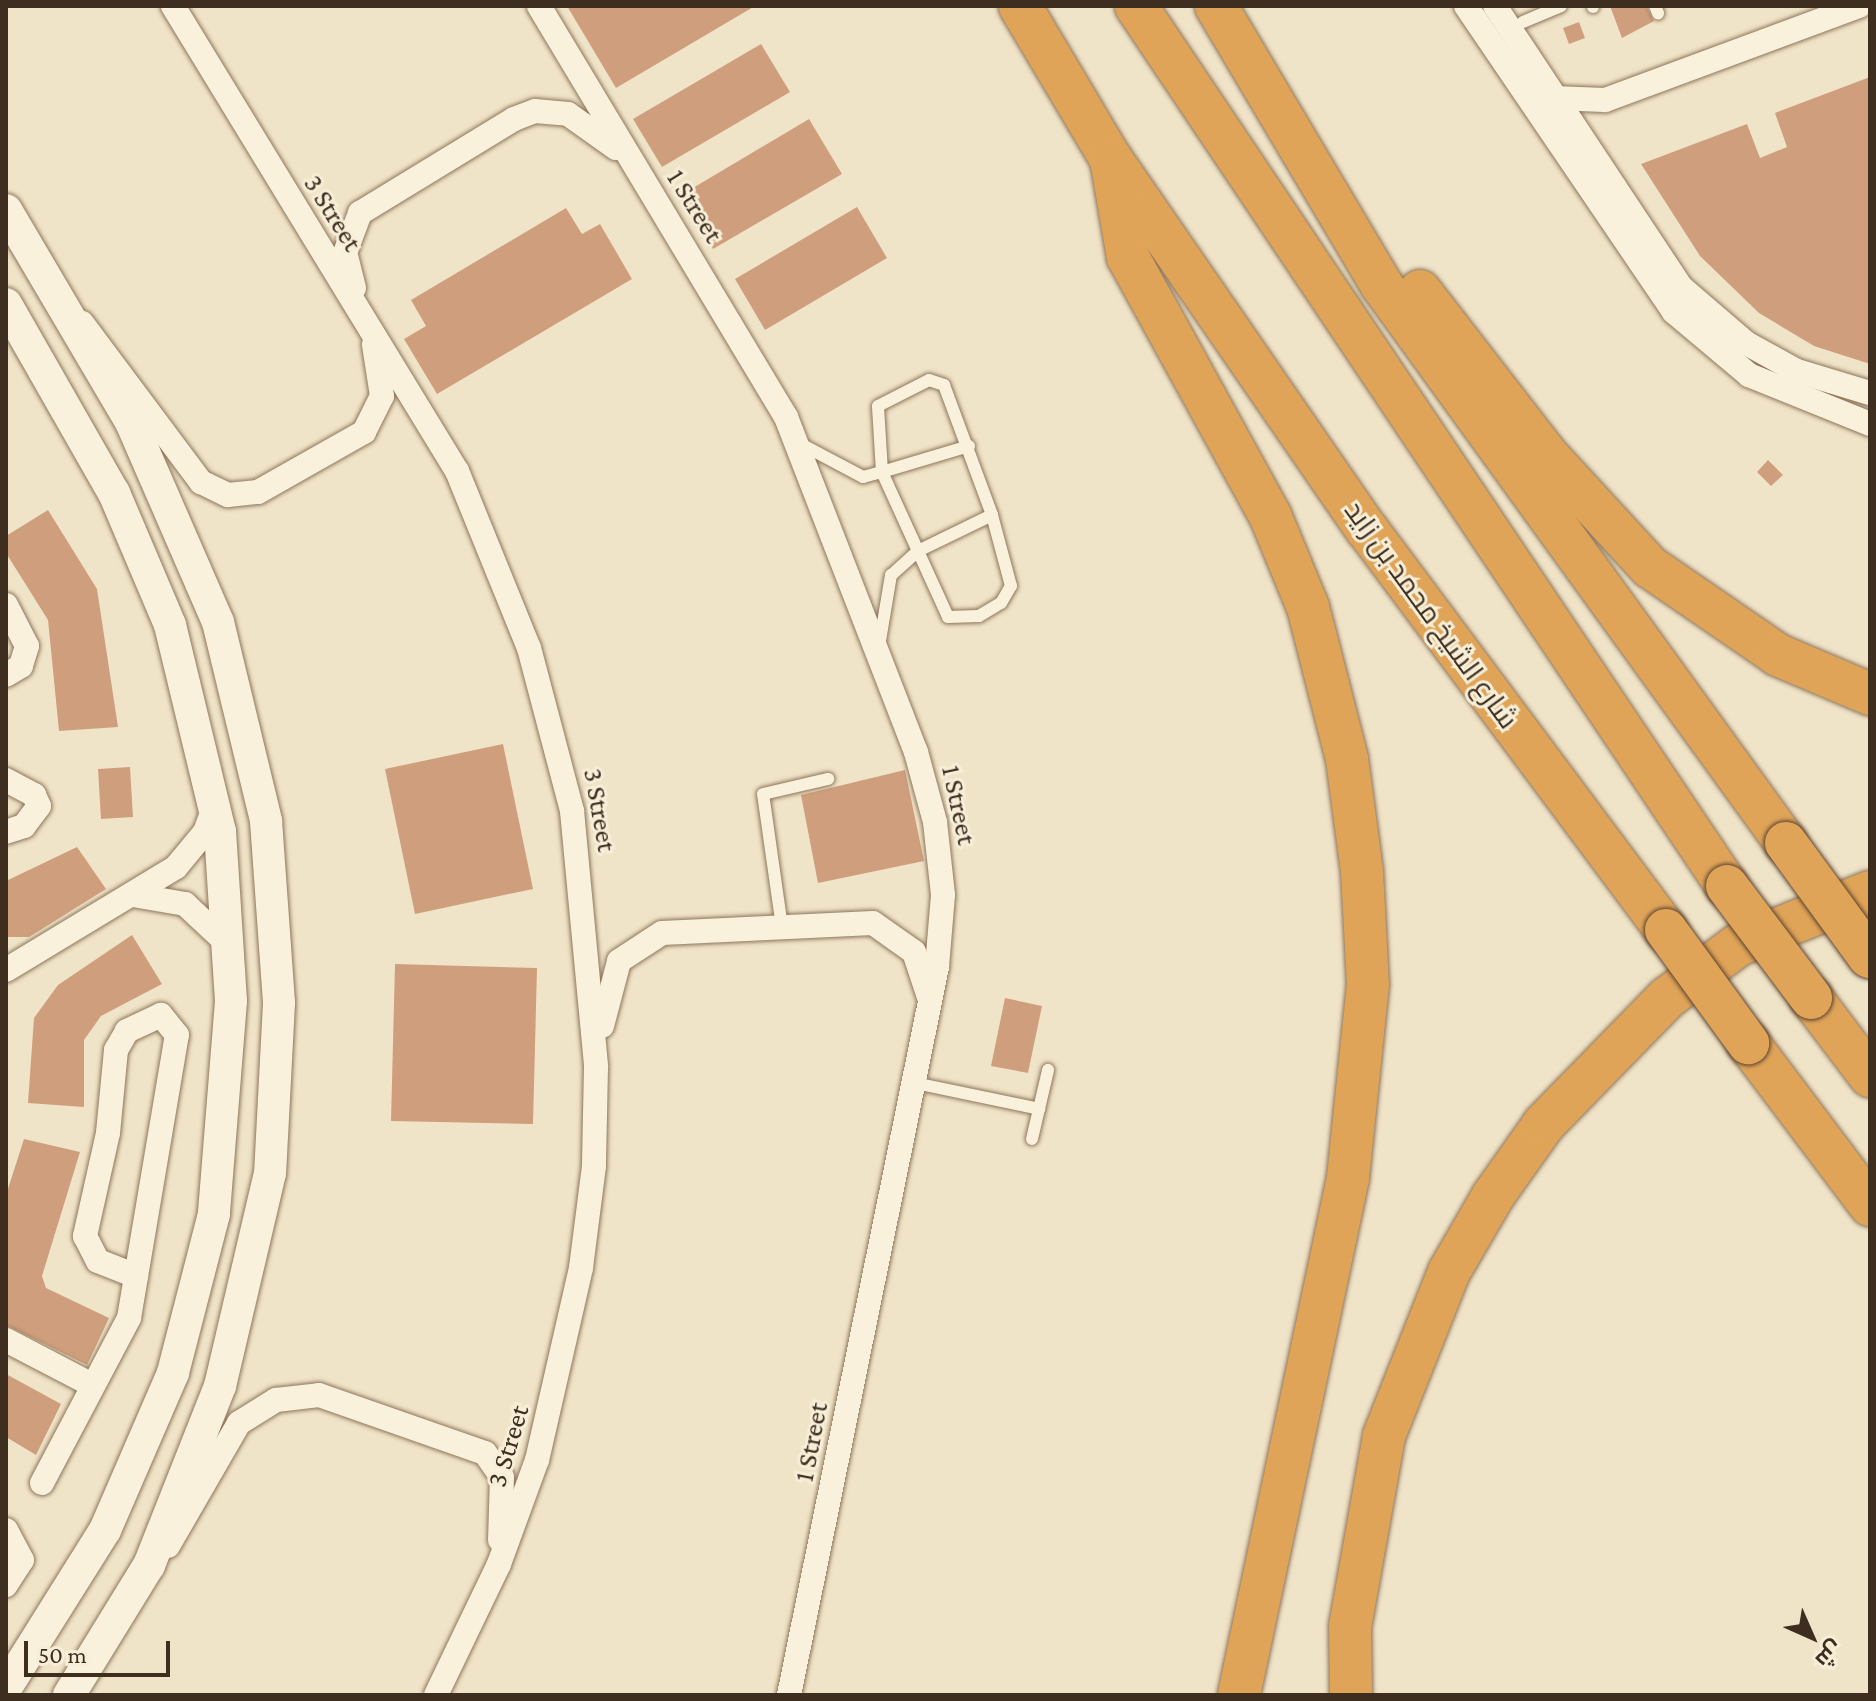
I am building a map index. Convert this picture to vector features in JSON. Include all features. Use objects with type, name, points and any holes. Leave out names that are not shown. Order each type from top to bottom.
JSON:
[{"type":"highway","name":"شارع الشيخ محمد بن زايد","points":[[1020,6],[1111,159],[1366,528],[1870,1205]]},
{"type":"highway","points":[[1136,6],[1727,886],[1870,1076]]},
{"type":"highway","points":[[1216,6],[1381,284],[1869,958]]},
{"type":"highway","points":[[1280,113],[1545,453],[1650,567],[1778,655],[1870,694]]},
{"type":"highway","points":[[1111,159],[1128,257],[1259,492],[1308,607],[1344,745],[1362,871],[1368,984],[1350,1165],[1239,1695]]},
{"type":"highway","points":[[1351,1695],[1350,1627],[1384,1436],[1449,1272],[1493,1196],[1544,1124],[1667,998],[1738,945],[1870,892]]},
{"type":"street","name":"3 Street","points":[[173,6],[368,324],[477,513],[554,728],[580,866],[596,1067],[594,1166],[572,1319],[537,1460],[499,1564],[436,1695]]},
{"type":"street","name":"1 Street","points":[[539,6],[796,442],[881,656],[937,834],[942,931],[930,1003],[789,1695]]},
{"type":"street","points":[[1466,6],[1674,312],[1749,375],[1870,424]]},
{"type":"street","points":[[1495,6],[1653,254],[1712,316],[1797,371],[1870,393]]},
{"type":"street","points":[[1553,98],[1618,96],[1859,6]]},
{"type":"street","points":[[68,311],[117,361],[201,482],[239,496],[267,487],[371,425],[382,396],[368,324],[345,253],[349,231],[368,206],[535,111],[578,118],[631,160]]},
{"type":"street","points":[[6,210],[68,311],[161,479],[226,646],[266,821],[279,991],[274,1132],[248,1285],[189,1477],[126,1607]]},
{"type":"street","points":[[6,304],[146,563],[186,676],[215,803],[231,947],[222,1161],[190,1319],[105,1530],[6,1688]]},
{"type":"street","points":[[6,605],[27,646],[21,666],[6,675]]},
{"type":"street","points":[[6,780],[34,795],[39,806],[24,826],[6,832]]},
{"type":"street","points":[[6,970],[133,895],[187,857],[215,803]]},
{"type":"street","points":[[133,895],[185,904],[231,947]]},
{"type":"street","points":[[596,1067],[613,973],[638,942],[662,933],[856,921],[889,929],[914,952],[930,1003]]},
{"type":"street","points":[[42,1483],[92,1385],[121,1338],[136,1276],[177,1035],[161,1015],[127,1031],[116,1050],[108,1133],[85,1236],[98,1261],[136,1276]]},
{"type":"street","points":[[6,1340],[92,1385]]},
{"type":"street","points":[[69,1695],[175,1536],[225,1439],[256,1409],[297,1395],[347,1401],[485,1453],[502,1477],[499,1564]]},
{"type":"street","points":[[6,1530],[22,1560],[6,1585]]},
{"type":"lane","points":[[1523,22],[1561,6]]},
{"type":"lane","points":[[929,380],[944,385],[969,446],[1011,586],[1001,603],[979,616],[948,617],[882,472],[878,406],[929,380]]},
{"type":"lane","points":[[796,442],[863,477],[969,446]]},
{"type":"lane","points":[[881,656],[891,575],[918,551],[992,515]]},
{"type":"lane","points":[[782,927],[763,794],[828,779]]},
{"type":"lane","points":[[1032,1139],[1048,1070]]},
{"type":"lane","points":[[915,1083],[1039,1109]]},
{"type":"building","points":[[567,6],[755,6],[616,88]]},
{"type":"building","points":[[1610,6],[1646,6],[1654,21],[1622,38]]},
{"type":"building","points":[[1579,22],[1585,38],[1569,44],[1563,28]]},
{"type":"building","points":[[761,44],[790,92],[662,167],[633,119]]},
{"type":"building","points":[[1870,77],[1870,364],[1814,346],[1759,313],[1700,256],[1641,164],[1747,124],[1760,158],[1787,147],[1775,113]]},
{"type":"building","points":[[809,119],[842,174],[713,249],[681,195]]},
{"type":"building","points":[[857,207],[887,258],[765,330],[735,279]]},
{"type":"building","points":[[566,208],[582,234],[600,224],[632,279],[437,394],[404,339],[426,326],[411,300]]},
{"type":"building","points":[[1768,460],[1783,475],[1771,486],[1757,472]]},
{"type":"building","points":[[48,510],[97,589],[118,727],[59,731],[48,620],[6,553],[6,536]]},
{"type":"building","points":[[503,744],[533,889],[415,914],[385,769]]},
{"type":"building","points":[[130,767],[133,817],[101,819],[98,769]]},
{"type":"building","points":[[905,770],[924,861],[818,883],[801,795]]},
{"type":"building","points":[[77,847],[106,889],[29,937],[6,937],[6,881]]},
{"type":"building","points":[[132,935],[162,984],[101,1016],[84,1040],[84,1107],[28,1103],[34,1018],[58,985]]},
{"type":"building","points":[[395,964],[537,968],[533,1124],[391,1121]]},
{"type":"building","points":[[1005,998],[1042,1006],[1028,1073],[991,1066]]},
{"type":"building","points":[[24,1139],[80,1152],[42,1276],[46,1288],[109,1318],[87,1365],[6,1325],[6,1195]]},
{"type":"building","points":[[6,1374],[61,1404],[36,1455],[6,1437]]}]
